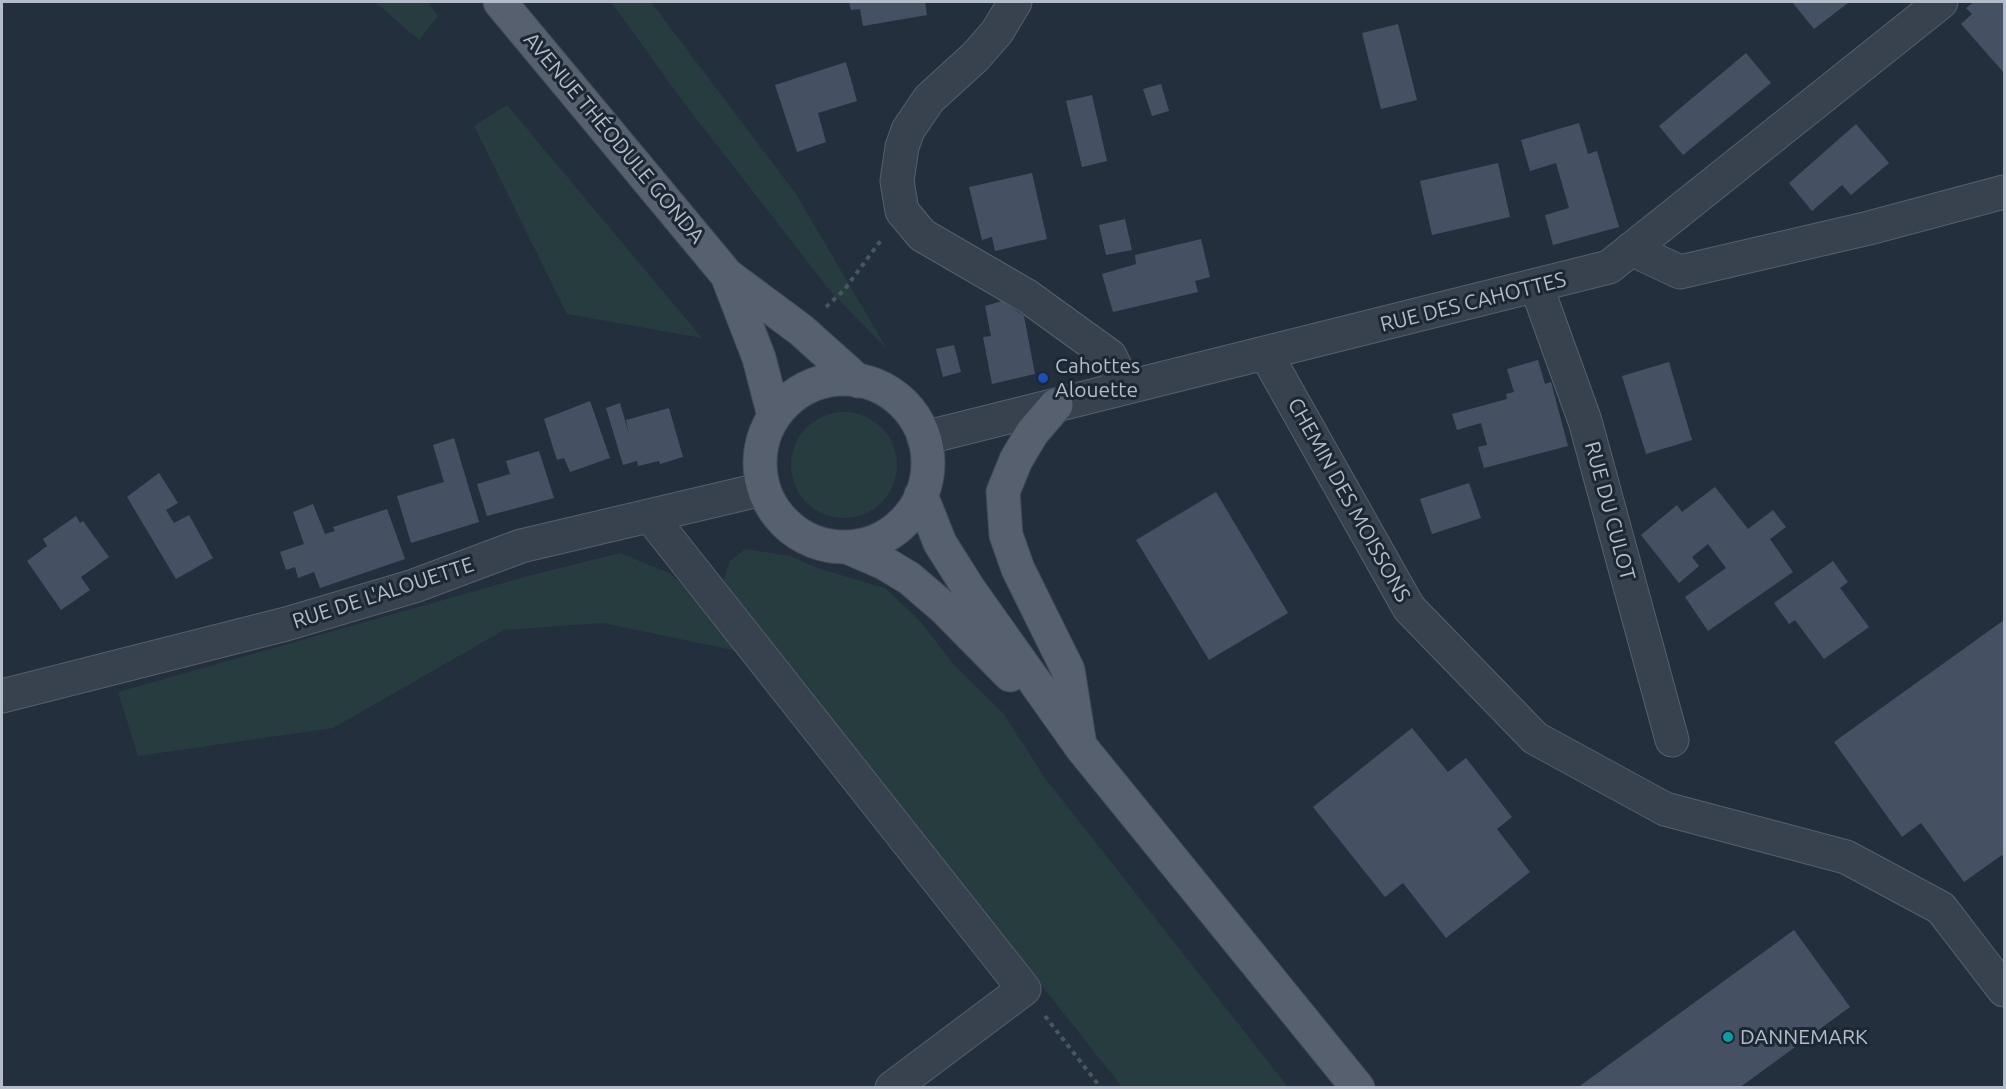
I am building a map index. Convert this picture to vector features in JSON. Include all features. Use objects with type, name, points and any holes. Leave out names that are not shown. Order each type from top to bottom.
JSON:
[{"type":"main road","name":"AVENUE THÉODULE GONDA","points":[[501,2],[727,275],[801,330],[858,381]]},
{"type":"main road","name":"AVENUE THÉODULE GONDA","points":[[727,275],[759,357],[774,416]]},
{"type":"main road","points":[[839,379],[858,381],[880,387],[899,400],[914,417],[924,438],[928,457],[927,477],[921,495],[909,516],[892,532],[871,543],[847,547],[820,544],[795,532],[776,513],[763,489],[759,464],[762,447],[774,416],[786,402],[819,383],[839,379]]},
{"type":"main road","points":[[1056,405],[1032,433],[1016,460],[1003,492],[1006,535],[1018,569],[1068,670],[1081,747]]},
{"type":"main road","points":[[921,495],[940,543],[963,580],[1081,747],[1358,1088]]},
{"type":"main road","points":[[847,547],[884,563],[909,578],[944,608],[1081,747]]},
{"type":"street","points":[[1015,2],[998,32],[975,57],[929,99],[908,130],[902,147],[897,181],[902,211],[922,235],[1027,296],[1110,356],[1125,388]]},
{"type":"street","name":"RUE DES CAHOTTES","points":[[924,438],[1609,267],[1941,2]]},
{"type":"street","points":[[1631,249],[1680,272],[1869,228],[2004,192]]},
{"type":"street","name":"RUE DU CULOT","points":[[1536,285],[1585,421],[1672,740]]},
{"type":"street","name":"CHEMIN DES MOISSONS","points":[[1266,354],[1409,608],[1535,738],[1665,809],[1846,857],[1941,908],[2004,990]]},
{"type":"street","name":"RUE DE L'ALOUETTE","points":[[2,696],[286,624],[414,586],[521,546],[651,518],[763,489]]},
{"type":"street","points":[[651,518],[1024,989],[892,1088]]},
{"type":"path","points":[[801,330],[844,290],[871,257],[902,211]]},
{"type":"path","points":[[1024,989],[1101,1088]]},
{"type":"green space","points":[[375,2],[428,2],[438,16],[419,40]]},
{"type":"green space","points":[[611,2],[651,2],[796,194],[887,349],[831,292],[685,104]]},
{"type":"green space","points":[[507,105],[702,338],[567,314],[474,126]]},
{"type":"green space","points":[[844,412],[864,416],[881,428],[893,445],[897,465],[893,485],[881,502],[864,514],[844,518],[824,514],[807,502],[795,485],[791,465],[795,445],[807,428],[824,416]]},
{"type":"green space","points":[[745,549],[791,556],[817,568],[885,588],[920,621],[954,665],[1003,713],[1045,778],[1288,1087],[1122,1087],[785,661],[603,623],[504,630],[333,728],[138,756],[118,692],[528,576],[620,553],[669,573],[699,599],[720,591],[730,561]]},
{"type":"building","points":[[849,2],[925,2],[927,15],[863,26],[860,9],[851,10]]},
{"type":"building","points":[[1792,2],[1847,2],[1848,3],[1814,29]]},
{"type":"building","points":[[1974,2],[2004,2],[2004,73],[1961,24],[1972,14],[1966,8]]},
{"type":"building","points":[[1398,24],[1417,100],[1381,109],[1362,33]]},
{"type":"building","points":[[1746,53],[1771,83],[1683,155],[1659,126]]},
{"type":"building","points":[[846,62],[857,101],[818,113],[826,142],[797,152],[775,85]]},
{"type":"building","points":[[1161,84],[1169,111],[1152,116],[1143,89]]},
{"type":"building","points":[[1092,95],[1107,161],[1082,167],[1066,101]]},
{"type":"building","points":[[1579,123],[1588,154],[1597,151],[1619,227],[1553,245],[1545,215],[1569,208],[1556,163],[1530,171],[1521,140]]},
{"type":"building","points":[[1856,124],[1889,163],[1851,195],[1842,185],[1812,211],[1789,183]]},
{"type":"building","points":[[1498,163],[1510,217],[1432,235],[1420,181]]},
{"type":"building","points":[[1032,173],[1047,239],[995,251],[992,237],[982,240],[969,187]]},
{"type":"building","points":[[1125,219],[1132,250],[1106,255],[1099,225]]},
{"type":"building","points":[[1201,239],[1210,277],[1195,281],[1198,292],[1113,312],[1102,274],[1136,264],[1135,255]]},
{"type":"building","points":[[1002,301],[1024,316],[1035,374],[992,384],[983,337],[991,336],[985,306]]},
{"type":"building","points":[[954,345],[961,372],[943,377],[936,349]]},
{"type":"building","points":[[1538,360],[1545,384],[1551,382],[1568,446],[1484,468],[1478,447],[1487,445],[1481,423],[1457,430],[1452,414],[1507,399],[1506,394],[1514,392],[1507,369]]},
{"type":"building","points":[[1669,362],[1692,440],[1646,454],[1622,376]]},
{"type":"building","points":[[590,401],[610,458],[570,472],[564,458],[557,460],[544,419]]},
{"type":"building","points":[[620,403],[629,434],[626,420],[669,408],[683,457],[660,464],[659,461],[638,466],[637,461],[623,465],[606,408]]},
{"type":"building","points":[[454,438],[479,522],[411,543],[397,496],[444,482],[433,445]]},
{"type":"building","points":[[539,451],[554,498],[487,516],[477,484],[510,474],[506,461]]},
{"type":"building","points":[[159,473],[178,503],[166,510],[174,523],[189,515],[213,558],[176,579],[127,497]]},
{"type":"building","points":[[1469,483],[1481,518],[1432,534],[1420,499]]},
{"type":"building","points":[[1715,487],[1748,529],[1773,510],[1786,527],[1770,539],[1793,572],[1708,631],[1685,597],[1726,568],[1708,544],[1692,557],[1699,566],[1679,583],[1641,535],[1677,505],[1682,512]]},
{"type":"building","points":[[1216,492],[1288,613],[1209,660],[1136,540]]},
{"type":"building","points":[[313,504],[325,534],[335,531],[333,527],[387,509],[405,559],[320,588],[314,572],[298,578],[295,567],[286,570],[280,552],[304,544],[293,512]]},
{"type":"building","points":[[76,516],[80,523],[83,521],[109,557],[81,577],[90,590],[61,610],[27,561],[47,546],[43,539]]},
{"type":"building","points":[[1833,561],[1848,582],[1840,588],[1869,627],[1824,659],[1795,620],[1789,624],[1774,603]]},
{"type":"building","points":[[2004,620],[2004,858],[2002,855],[1964,882],[1921,823],[1902,837],[1834,742]]},
{"type":"building","points":[[1412,728],[1448,772],[1466,758],[1512,817],[1497,829],[1530,872],[1446,938],[1403,883],[1385,897],[1313,807]]},
{"type":"building","name":"DANNEMARK","points":[[1794,930],[1850,1007],[1739,1088],[1577,1088]]},
{"type":"place","name":"Cahottes Alouette","points":[[1043,378]]},
{"type":"place","name":"DANNEMARK","points":[[1728,1037]]}]
